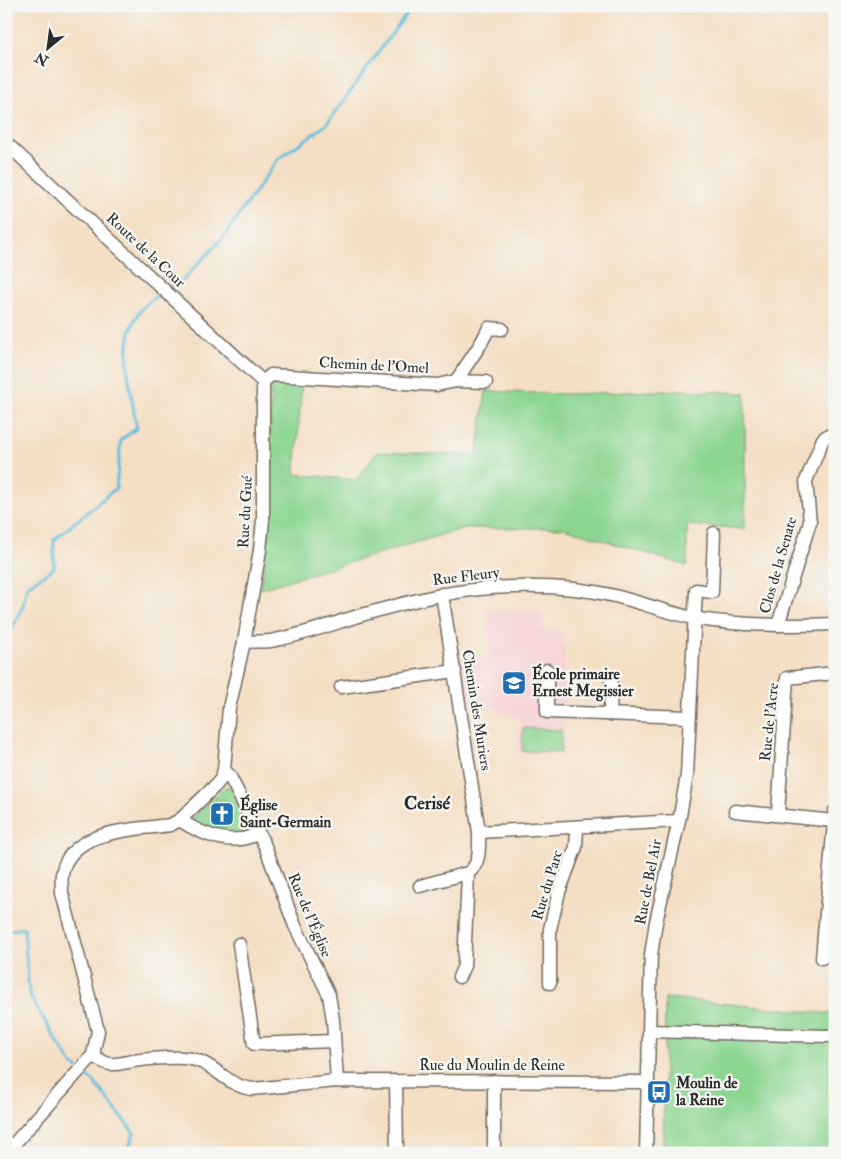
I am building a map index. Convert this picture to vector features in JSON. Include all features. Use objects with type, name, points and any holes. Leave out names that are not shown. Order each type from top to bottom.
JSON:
[{"type":"street","name":"Route de la Cour","points":[[6,143],[263,382]]},
{"type":"street","points":[[456,381],[489,328],[502,328]]},
{"type":"street","name":"Chemin de l'Omel","points":[[263,382],[271,375],[437,385],[456,381],[486,382]]},
{"type":"street","name":"Rue du Gué","points":[[224,770],[230,708],[260,550],[263,520],[263,382]]},
{"type":"street","name":"Clos de la Senate","points":[[778,625],[810,522],[806,480],[823,439],[827,436],[835,437]]},
{"type":"street","name":"Rue de Bel Air","points":[[646,1153],[652,947],[686,775],[696,590],[712,592],[714,532]]},
{"type":"street","name":"Rue Fleury","points":[[244,642],[269,641],[401,604],[466,589],[514,586],[555,587],[613,596],[695,618],[748,626],[835,624]]},
{"type":"street","name":"Chemin des Muriers","points":[[442,594],[479,832],[477,861],[468,873]]},
{"type":"street","points":[[547,670],[547,712],[689,717]]},
{"type":"street","points":[[341,687],[455,671]]},
{"type":"street","name":"Rue de l'Acre","points":[[778,814],[787,678],[835,673]]},
{"type":"street","points":[[610,714],[611,682]]},
{"type":"street","points":[[6,1153],[93,1055],[98,1030],[62,893],[62,874],[66,861],[82,843],[96,836],[170,826],[180,820],[216,785],[221,779],[224,770]]},
{"type":"street","name":"Rue de l'Église","points":[[224,770],[229,775],[259,834],[295,926],[329,995],[333,1020],[337,1081]]},
{"type":"street","points":[[734,811],[834,816],[822,958]]},
{"type":"street","points":[[180,820],[194,830],[217,837],[239,840],[259,834]]},
{"type":"street","name":"Rue du Parc","points":[[479,832],[678,821]]},
{"type":"street","name":"Rue du Parc","points":[[550,983],[550,929],[559,892],[576,847],[577,827]]},
{"type":"street","points":[[420,886],[468,873],[464,966],[460,977]]},
{"type":"street","points":[[240,944],[254,1044],[334,1041]]},
{"type":"street","points":[[649,1031],[828,1036]]},
{"type":"street","name":"Rue du Moulin de Reine","points":[[93,1055],[101,1062],[110,1064],[150,1059],[184,1058],[197,1060],[208,1065],[241,1088],[252,1089],[337,1081],[648,1082]]},
{"type":"street","points":[[494,1081],[494,1153]]},
{"type":"street","points":[[396,1082],[396,1153]]},
{"type":"shaded area","name":"École primaire Ernest Megissier","points":[[488,610],[543,611],[544,631],[564,631],[564,756],[517,753],[520,720],[494,708],[467,710],[459,658],[489,656]]},
{"type":"green space","points":[[280,381],[302,382],[295,474],[356,480],[377,452],[477,455],[486,391],[567,394],[683,390],[745,393],[745,529],[687,525],[687,566],[564,528],[465,528],[260,589],[268,540],[271,385]]},
{"type":"green space","points":[[523,728],[561,730],[561,752],[522,751]]},
{"type":"green space","points":[[225,787],[230,787],[250,827],[247,832],[233,835],[225,834],[193,825],[193,819],[197,812]]},
{"type":"green space","points":[[665,998],[835,1014],[835,1153],[663,1153]]},
{"type":"waterway","points":[[167,288],[183,280],[223,238],[278,159],[326,125],[412,6]]},
{"type":"waterway","points":[[6,640],[23,606],[27,586],[54,568],[54,540],[116,488],[121,440],[137,428],[129,383],[129,336],[141,310],[162,292]]},
{"type":"waterway","points":[[6,931],[24,928],[29,994],[56,1040],[72,1064],[77,1068]]},
{"type":"waterway","points":[[81,1071],[94,1082],[134,1133],[127,1153]]},
{"type":"place","name":"École primaire Ernest Megissier","points":[[514,683]]},
{"type":"place","name":"Église Saint-Germain","points":[[222,814]]},
{"type":"place","name":"Moulin de la Reine","points":[[659,1092]]},
{"type":"district","name":"Cerisé","points":[[427,803]]}]
